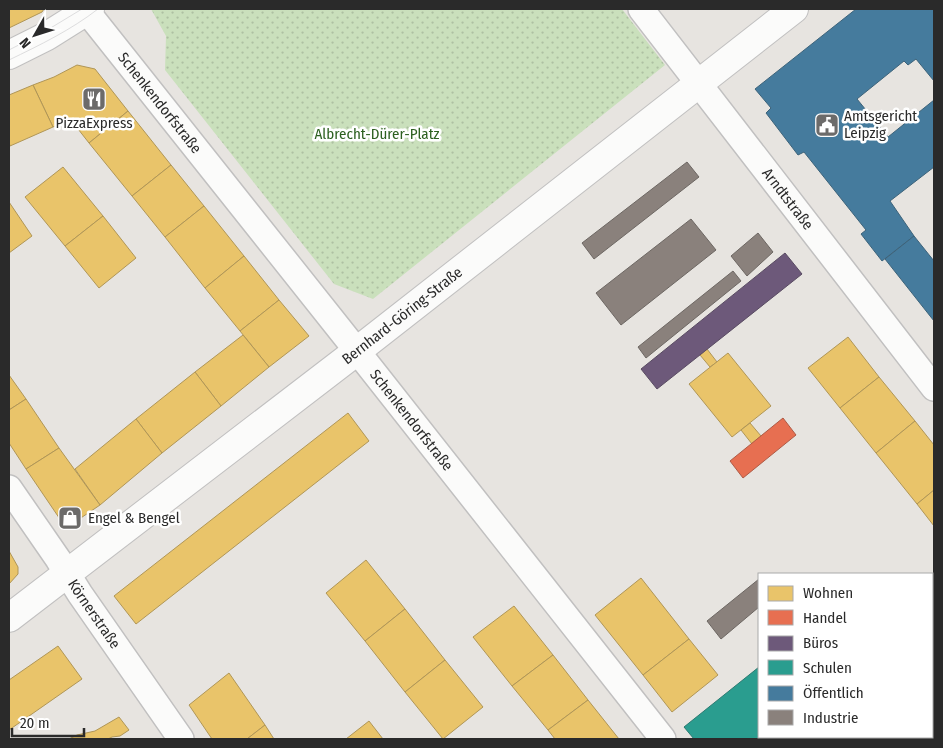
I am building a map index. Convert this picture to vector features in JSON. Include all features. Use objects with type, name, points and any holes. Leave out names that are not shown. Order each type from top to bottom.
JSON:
[{"type":"street","name":"Arndtstraße","points":[[641,9],[934,388]]},
{"type":"street","name":"Bernhard-Göring-Straße","points":[[9,618],[357,351],[794,9]]},
{"type":"street","points":[[9,55],[47,36],[87,10]]},
{"type":"street","name":"Schenkendorfstraße","points":[[87,10],[663,739]]},
{"type":"street","name":"Körnerstraße","points":[[9,488],[181,739]]},
{"type":"green space","name":"Albrecht-Dürer-Platz","points":[[151,9],[622,9],[665,65],[373,299],[334,284],[165,70],[166,36]]},
{"type":"building: Wohnen","points":[[9,9],[44,9],[42,12],[9,28]]},
{"type":"building: Wohnen","points":[[77,65],[95,69],[128,111],[89,143],[71,120],[53,127],[33,85]]},
{"type":"building: Wohnen","points":[[33,85],[53,127],[10,146],[9,95]]},
{"type":"building: Wohnen","points":[[128,111],[171,165],[132,196],[89,143]]},
{"type":"building: Wohnen","points":[[171,165],[204,206],[165,237],[132,196]]},
{"type":"building: Wohnen","points":[[63,167],[103,216],[65,246],[25,197]]},
{"type":"building: Wohnen","points":[[9,202],[32,236],[9,253]]},
{"type":"building: Wohnen","points":[[204,206],[244,256],[205,288],[165,237]]},
{"type":"building: Wohnen","points":[[103,216],[136,258],[99,288],[65,246]]},
{"type":"building: Wohnen","points":[[244,256],[279,300],[240,331],[205,288]]},
{"type":"building: Wohnen","points":[[279,300],[309,336],[269,367],[240,331]]},
{"type":"building: Wohnen","points":[[243,335],[269,367],[221,406],[195,372]]},
{"type":"building: Wohnen","points":[[848,337],[879,377],[840,408],[808,368]]},
{"type":"building: Wohnen","points":[[707,349],[717,362],[710,367],[700,355]]},
{"type":"building: Wohnen","points":[[728,353],[771,406],[732,437],[689,384]]},
{"type":"building: Wohnen","points":[[195,372],[221,406],[162,453],[136,419]]},
{"type":"building: Wohnen","points":[[9,375],[26,399],[9,410]]},
{"type":"building: Wohnen","points":[[879,377],[915,421],[876,453],[840,408]]},
{"type":"building: Wohnen","points":[[26,399],[59,448],[26,469],[9,443],[9,410]]},
{"type":"building: Wohnen","points":[[348,413],[369,441],[136,624],[114,596]]},
{"type":"building: Wohnen","points":[[136,419],[162,453],[100,505],[75,469]]},
{"type":"building: Wohnen","points":[[915,421],[934,445],[934,490],[917,504],[876,453]]},
{"type":"building: Wohnen","points":[[750,423],[761,436],[752,444],[741,430]]},
{"type":"building: Wohnen","points":[[59,448],[100,505],[66,528],[26,469]]},
{"type":"building: Wohnen","points":[[934,490],[934,526],[917,504]]},
{"type":"building: Wohnen","points":[[9,551],[18,567],[18,574],[9,584]]},
{"type":"building: Wohnen","points":[[366,560],[405,609],[365,641],[326,593]]},
{"type":"building: Wohnen","points":[[641,578],[689,639],[643,675],[595,615]]},
{"type":"building: Wohnen","points":[[514,606],[553,655],[512,686],[473,637]]},
{"type":"building: Wohnen","points":[[405,609],[445,660],[405,692],[365,641]]},
{"type":"building: Wohnen","points":[[689,639],[718,675],[672,712],[643,675]]},
{"type":"building: Wohnen","points":[[58,646],[82,679],[9,730],[9,680]]},
{"type":"building: Wohnen","points":[[934,649],[933,679],[933,650]]},
{"type":"building: Wohnen","points":[[553,655],[588,700],[548,730],[512,686]]},
{"type":"building: Wohnen","points":[[445,660],[483,707],[443,739],[405,692]]},
{"type":"building: Wohnen","points":[[229,673],[265,725],[247,739],[212,739],[189,705]]},
{"type":"building: Wohnen","points":[[588,700],[619,739],[555,739],[548,730]]},
{"type":"building: Wohnen","points":[[119,717],[129,730],[120,736],[108,739],[69,739],[95,731]]},
{"type":"building: Wohnen","points":[[369,721],[383,739],[346,739]]},
{"type":"building: Wohnen","points":[[265,725],[274,739],[247,739]]},
{"type":"building: Handel","points":[[783,418],[796,435],[743,478],[730,461]]},
{"type":"building: Büros","points":[[785,253],[802,274],[657,389],[641,369]]},
{"type":"building: Schulen","points":[[758,668],[758,738],[798,738],[694,739],[684,727]]},
{"type":"building: Öffentlich","name":"Amtsgericht Leipzig","points":[[856,9],[934,9],[934,81],[916,59],[908,65],[904,61],[857,99],[888,137],[934,100],[934,167],[890,201],[914,236],[882,261],[861,234],[866,230],[804,152],[798,155],[766,113],[771,108],[755,89]]},
{"type":"building: Öffentlich","points":[[914,236],[934,261],[934,321],[885,259]]},
{"type":"building: Industrie","points":[[687,162],[699,177],[594,259],[582,243]]},
{"type":"building: Industrie","points":[[691,219],[716,250],[621,325],[596,293]]},
{"type":"building: Industrie","points":[[758,233],[773,252],[747,276],[731,256]]},
{"type":"building: Industrie","points":[[733,271],[741,281],[646,358],[638,347]]},
{"type":"building: Industrie","points":[[758,580],[758,608],[721,639],[707,621]]},
{"type":"tram line","points":[[9,50],[82,9]]},
{"type":"tram line","points":[[9,60],[44,43],[98,9]]},
{"type":"place","name":"PizzaExpress","points":[[94,99]]},
{"type":"place","name":"Amtsgericht Leipzig","points":[[827,125]]},
{"type":"place","name":"Engel & Bengel","points":[[70,518]]}]
